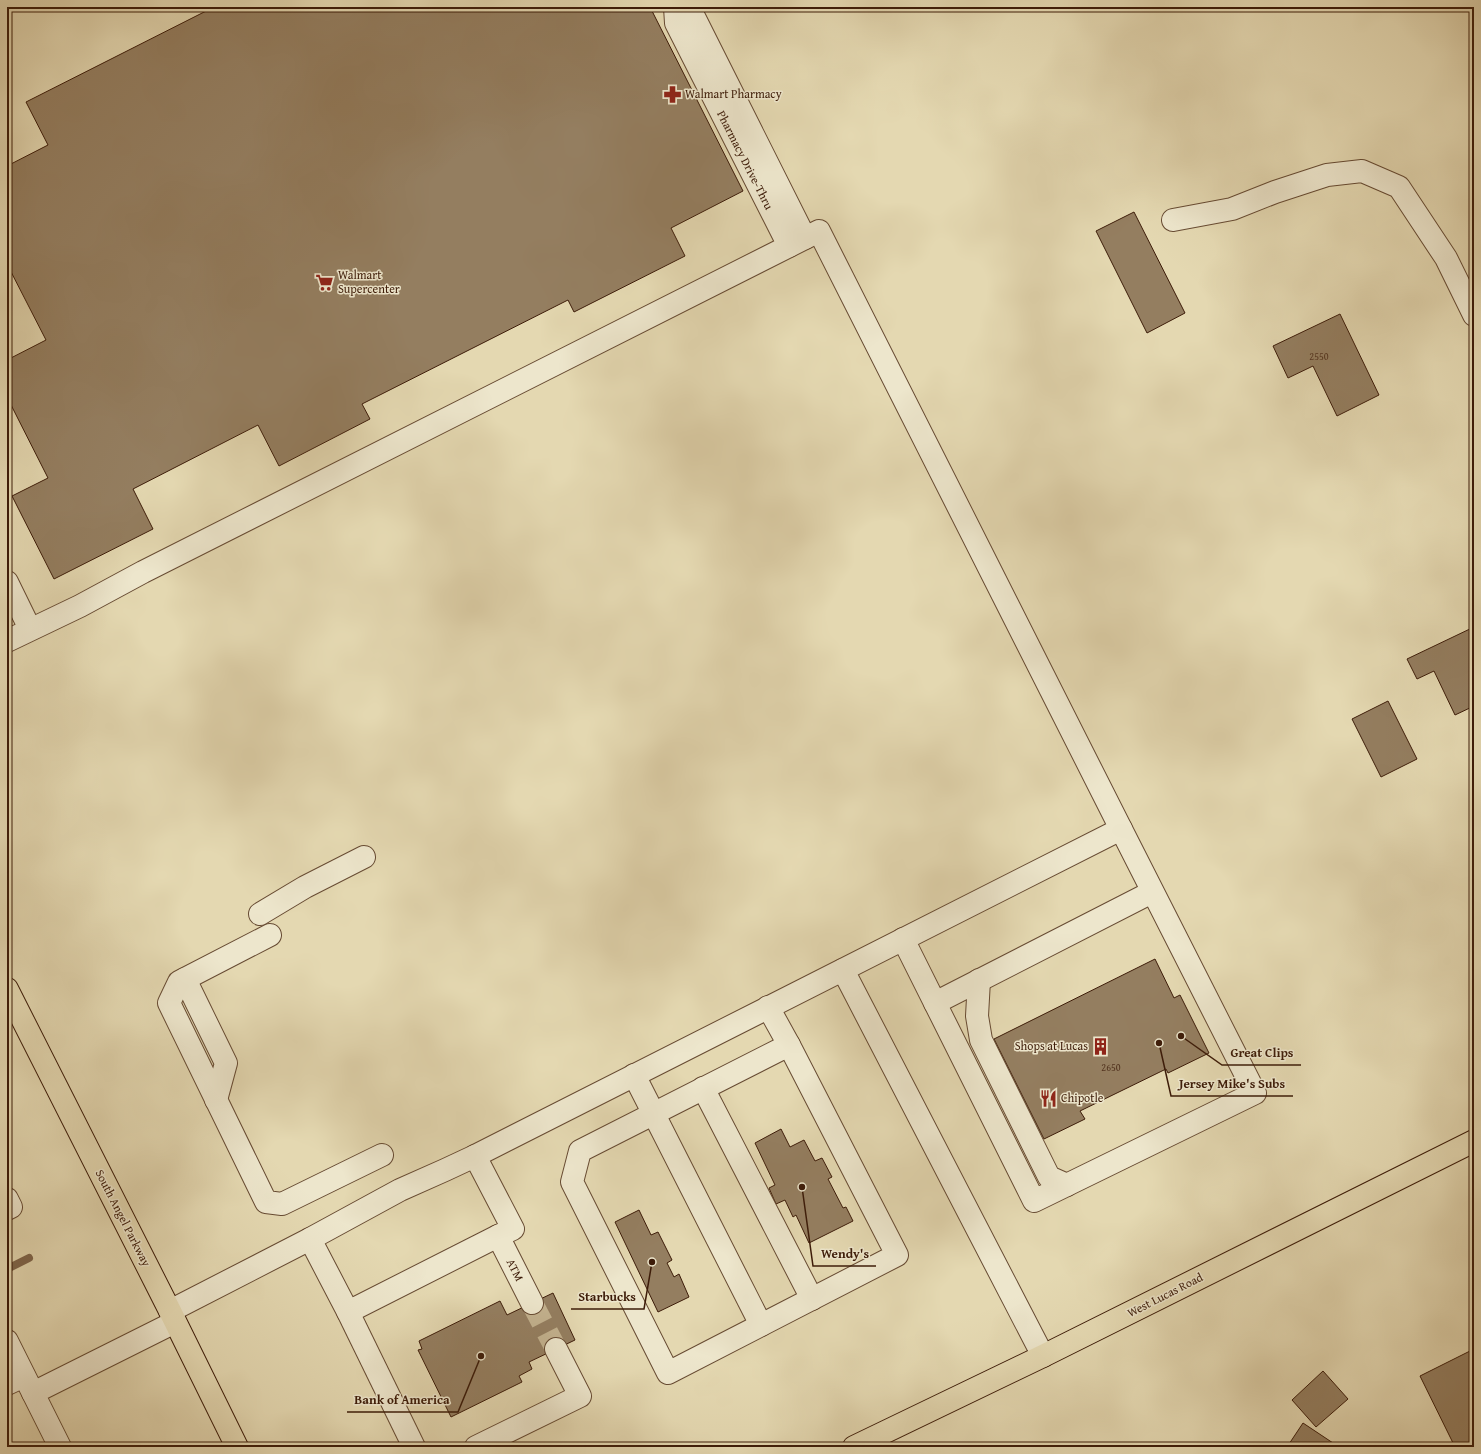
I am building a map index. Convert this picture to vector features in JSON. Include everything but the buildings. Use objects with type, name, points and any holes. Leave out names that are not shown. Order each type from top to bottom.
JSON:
[{"type":"main road","name":"South Angel Parkway","points":[[7,989],[237,1447]]},
{"type":"main road","name":"West Lucas Road","points":[[854,1447],[1043,1356],[1474,1141]]},
{"type":"lane","name":"Pharmacy Drive-Thru","points":[[675,7],[676,23],[797,242]]},
{"type":"lane","points":[[689,7],[797,242]]},
{"type":"lane","points":[[1173,220],[1232,209],[1275,192],[1327,175],[1362,171],[1399,187],[1446,258],[1474,315]]},
{"type":"lane","points":[[7,641],[80,606],[143,572],[819,231],[1255,1093],[1034,1201],[903,939]]},
{"type":"lane","points":[[7,582],[30,629]]},
{"type":"lane","points":[[22,1384],[172,1316],[400,1190],[475,1156],[1121,829]]},
{"type":"lane","points":[[260,914],[305,887],[364,856]]},
{"type":"lane","points":[[935,1003],[1152,892]]},
{"type":"lane","points":[[270,935],[179,982],[169,1003],[266,1202],[282,1204],[382,1155]]},
{"type":"lane","points":[[843,970],[1043,1356]]},
{"type":"lane","points":[[979,980],[977,1016],[981,1040],[1049,1177],[1067,1185]]},
{"type":"lane","points":[[768,1007],[789,1045],[897,1255],[668,1373],[572,1182],[580,1151],[789,1045]]},
{"type":"lane","points":[[634,1075],[761,1325]]},
{"type":"lane","points":[[703,1088],[812,1299]]},
{"type":"lane","points":[[348,1312],[513,1229],[475,1156]]},
{"type":"lane","points":[[7,1199],[11,1207],[7,1209]]},
{"type":"lane","name":"ATM","points":[[498,1236],[532,1303]]},
{"type":"lane","points":[[310,1239],[348,1312],[414,1447]]},
{"type":"lane","points":[[7,1341],[22,1384],[60,1447]]},
{"type":"lane","points":[[476,1447],[580,1396],[556,1349]]},
{"type":"waterway","points":[[7,1269],[29,1258]]},
{"type":"tunnel","points":[[532,1303],[556,1349]]},
{"type":"place","name":"Walmart Pharmacy","points":[[672,94]]},
{"type":"place","name":"Walmart Supercenter","points":[[325,282]]},
{"type":"place","name":"Great Clips","points":[[1181,1036]]},
{"type":"place","name":"Jersey Mike's Subs","points":[[1159,1043]]},
{"type":"place","name":"Shops at Lucas","points":[[1101,1046]]},
{"type":"place","name":"Chipotle","points":[[1048,1098]]},
{"type":"place","name":"Wendy's","points":[[802,1187]]},
{"type":"place","name":"Starbucks","points":[[652,1262]]},
{"type":"place","name":"Bank of America","points":[[481,1356]]}]
